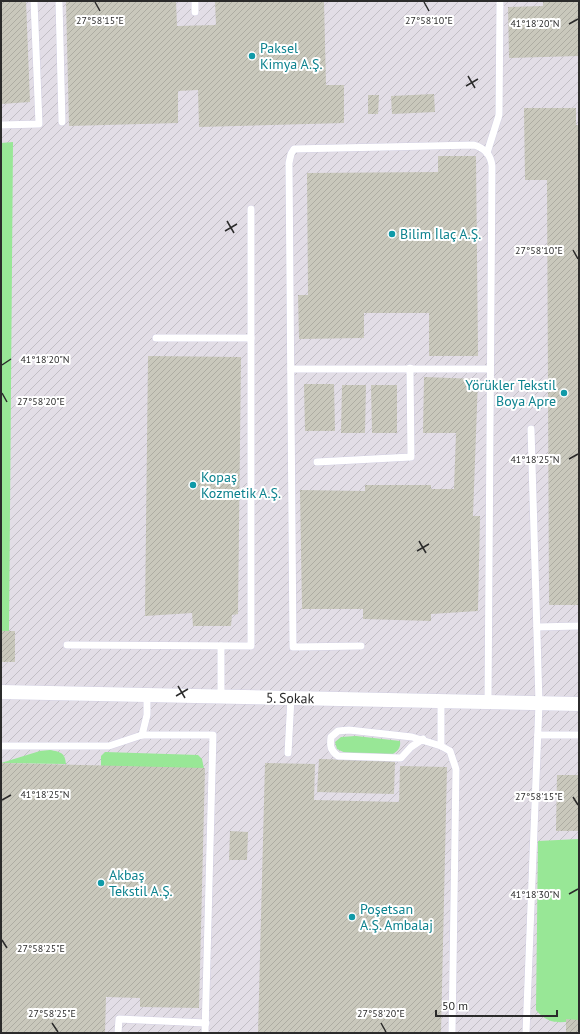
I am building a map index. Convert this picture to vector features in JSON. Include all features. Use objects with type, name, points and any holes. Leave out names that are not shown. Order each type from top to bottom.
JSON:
[{"type":"street","name":"5. Sokak","points":[[1,692],[579,704]]},
{"type":"lane","points":[[1,125],[39,124],[34,1]]},
{"type":"lane","points":[[60,1],[62,122]]},
{"type":"lane","points":[[195,1],[195,12]]},
{"type":"lane","points":[[487,153],[499,114],[500,1]]},
{"type":"lane","points":[[361,646],[293,647],[289,163],[291,154],[294,149],[474,145],[480,147],[487,153],[491,159],[492,166],[488,702]]},
{"type":"lane","points":[[67,645],[251,646],[251,209]]},
{"type":"lane","points":[[156,338],[251,338]]},
{"type":"lane","points":[[317,462],[411,457],[410,368]]},
{"type":"lane","points":[[291,369],[490,369]]},
{"type":"lane","points":[[526,1033],[539,703],[531,429]]},
{"type":"lane","points":[[537,627],[579,626]]},
{"type":"lane","points":[[221,646],[221,696]]},
{"type":"lane","points":[[142,735],[147,715],[147,695]]},
{"type":"lane","points":[[288,753],[291,698]]},
{"type":"lane","points":[[441,701],[441,746]]},
{"type":"lane","points":[[423,739],[411,747],[401,758],[338,756],[332,752],[330,746],[331,737],[334,734],[338,731],[349,730],[423,739],[450,751],[456,769],[452,1033]]},
{"type":"lane","points":[[1,746],[109,746],[142,735],[213,735],[206,1033]]},
{"type":"lane","points":[[538,735],[579,735]]},
{"type":"lane","points":[[118,1033],[119,1019],[206,1023]]},
{"type":"shaded area","points":[[1,1],[579,1],[579,1033],[1,1033]]},
{"type":"green space","points":[[13,142],[9,631],[1,631],[1,143]]},
{"type":"green space","points":[[356,736],[400,741],[399,749],[393,754],[366,755],[350,754],[337,749],[335,742],[341,737]]},
{"type":"green space","points":[[50,750],[61,753],[66,764],[1,763],[40,751]]},
{"type":"green space","points":[[105,752],[198,755],[202,759],[204,769],[101,766],[101,756]]},
{"type":"green space","points":[[579,839],[579,1021],[555,1022],[546,1019],[536,1010],[538,841]]},
{"type":"building","points":[[1,1],[26,1],[30,102],[1,104]]},
{"type":"building","points":[[66,1],[176,1],[177,26],[216,25],[215,1],[324,1],[326,85],[344,85],[344,123],[199,127],[198,90],[178,91],[178,123],[69,126]]},
{"type":"building","points":[[543,1],[579,1],[579,56],[509,58],[508,7],[543,6]]},
{"type":"building","points":[[434,94],[435,112],[392,114],[391,96]]},
{"type":"building","points":[[368,95],[379,95],[378,114],[368,114]]},
{"type":"building","name":"Yörükler Tekstil Boya Apre","points":[[524,108],[576,108],[576,125],[579,125],[579,605],[549,605],[547,180],[525,180]]},
{"type":"building","name":"Bilim İlaç A.Ş.","points":[[438,156],[476,156],[478,356],[429,356],[429,313],[364,313],[364,338],[299,339],[298,295],[308,295],[307,173],[438,172]]},
{"type":"building","name":"Kopaş Kozmetik A.Ş.","points":[[148,356],[241,357],[238,614],[232,615],[231,626],[193,626],[192,613],[145,616]]},
{"type":"building","points":[[424,377],[478,379],[473,516],[480,516],[478,611],[431,614],[431,621],[363,619],[363,609],[302,609],[300,490],[365,491],[365,485],[431,485],[431,489],[454,489],[456,433],[423,433]]},
{"type":"building","points":[[304,384],[334,384],[335,431],[305,431]]},
{"type":"building","points":[[342,385],[366,385],[365,433],[341,433]]},
{"type":"building","points":[[371,385],[397,385],[397,433],[372,433]]},
{"type":"building","points":[[1,631],[15,631],[15,662],[1,662]]},
{"type":"building","points":[[319,759],[395,761],[394,794],[317,792]]},
{"type":"building","name":"Akbaş Tekstil A.Ş.","points":[[1,763],[205,768],[199,1008],[140,1007],[140,998],[106,997],[105,1033],[1,1033]]},
{"type":"building","name":"Poşetsan A.Ş. Ambalaj","points":[[265,763],[315,764],[314,800],[399,802],[400,766],[447,767],[441,1033],[258,1033]]},
{"type":"building","points":[[557,775],[579,775],[579,831],[556,831]]},
{"type":"building","points":[[230,831],[248,832],[247,860],[229,860]]},
{"type":"building","points":[[566,1019],[579,1020],[579,1033],[566,1033]]},
{"type":"place","name":"Paksel Kimya A.Ş.","points":[[252,56]]},
{"type":"place","name":"Bilim İlaç A.Ş.","points":[[392,234]]},
{"type":"place","name":"Yörükler Tekstil Boya Apre","points":[[564,393]]},
{"type":"place","name":"Kopaş Kozmetik A.Ş.","points":[[193,485]]},
{"type":"place","name":"Akbaş Tekstil A.Ş.","points":[[101,883]]},
{"type":"place","name":"Poşetsan A.Ş. Ambalaj","points":[[352,917]]}]
